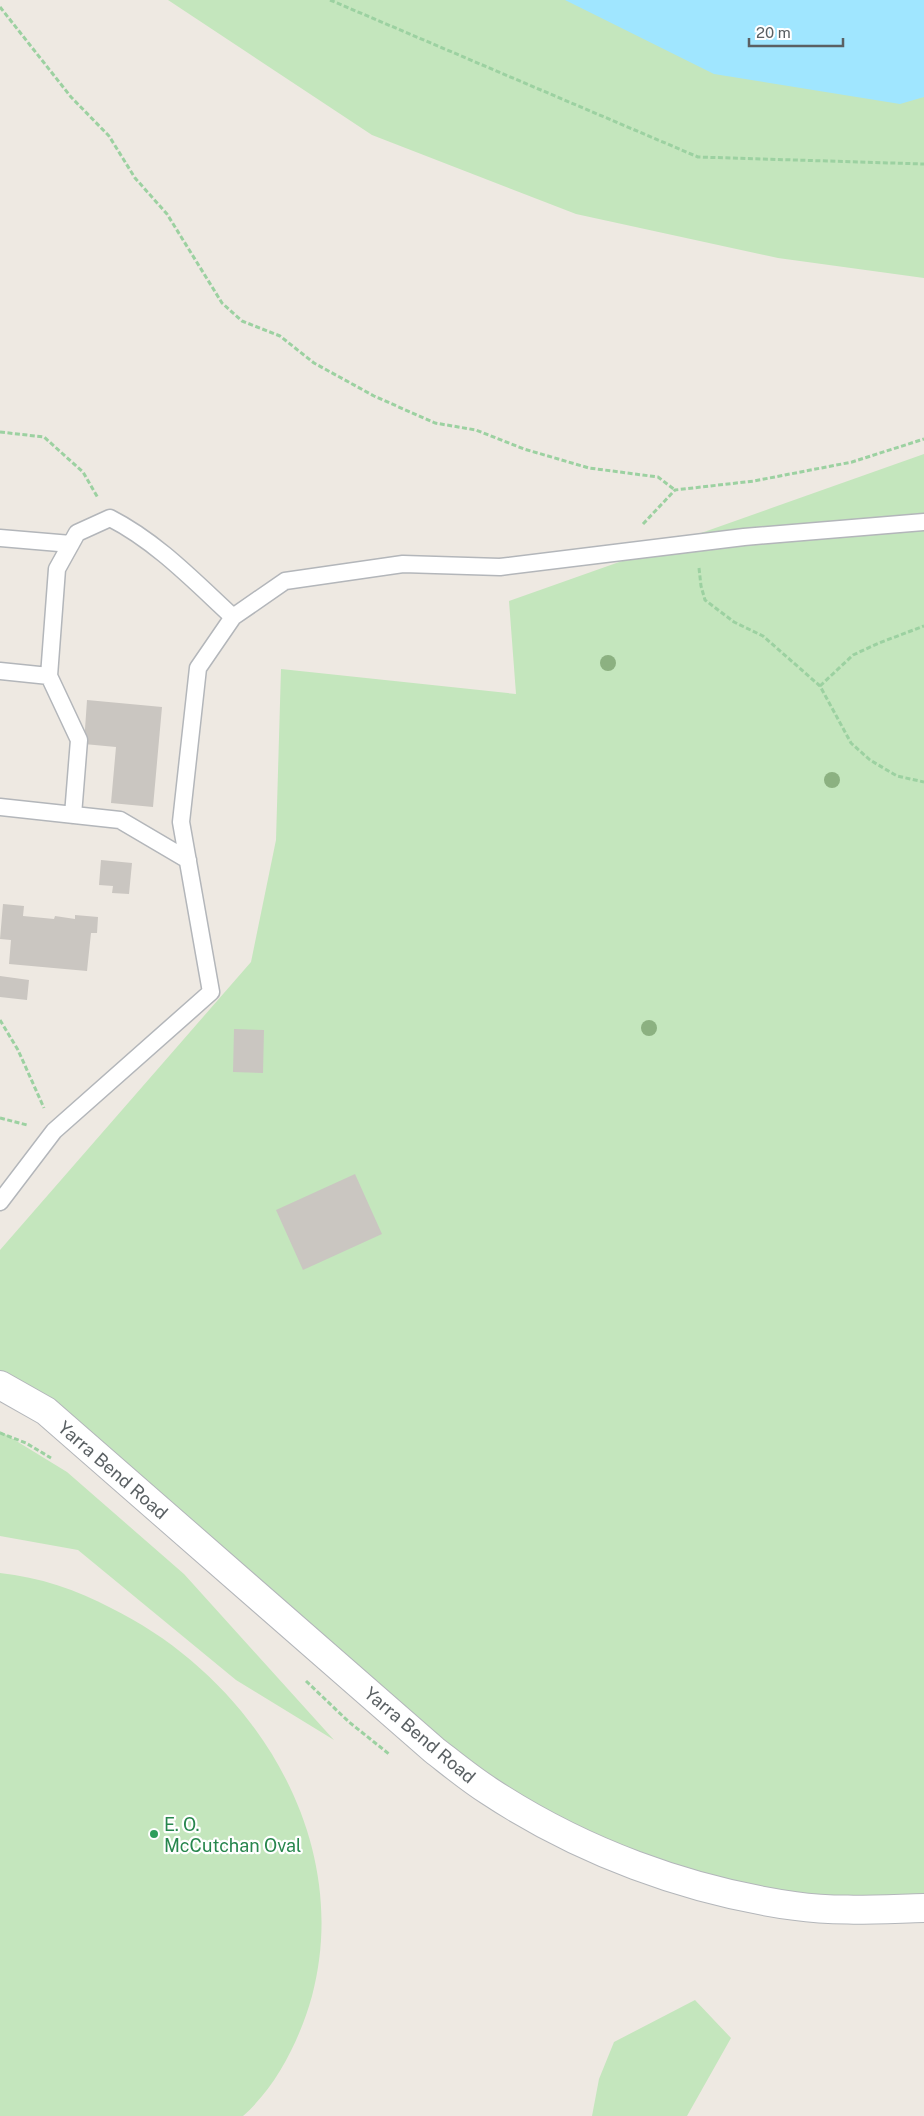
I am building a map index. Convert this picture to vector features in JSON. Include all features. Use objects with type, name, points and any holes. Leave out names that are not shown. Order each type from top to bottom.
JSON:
[{"type":"street","name":"Yarra Bend Road","points":[[0,1385],[46,1411],[434,1750],[488,1791],[538,1820],[586,1844],[655,1872],[727,1893],[796,1906],[857,1909],[924,1908]]},
{"type":"lane","points":[[73,815],[79,740],[49,676],[57,569],[77,533],[110,518],[133,530],[178,566],[233,617]]},
{"type":"lane","points":[[0,1202],[54,1131],[212,992],[181,822],[198,668],[233,617],[285,581],[403,564],[500,567],[744,537],[924,522]]},
{"type":"lane","points":[[0,538],[71,544]]},
{"type":"lane","points":[[0,671],[49,676]]},
{"type":"lane","points":[[0,807],[120,820],[188,860]]},
{"type":"path","points":[[330,0],[698,156],[924,164]]},
{"type":"path","points":[[0,7],[71,96],[109,136],[135,178],[167,214],[222,303],[242,321],[280,336],[314,363],[374,396],[435,423],[476,430],[524,449],[589,468],[658,477],[675,490]]},
{"type":"path","points":[[0,432],[44,437],[83,472],[110,518]]},
{"type":"path","points":[[623,552],[646,520],[675,490],[754,482],[842,464],[924,439]]},
{"type":"path","points":[[697,543],[701,586],[705,600],[734,622],[763,636],[820,686],[851,743],[870,760],[897,776],[924,782]]},
{"type":"path","points":[[820,686],[853,655],[878,643],[924,626]]},
{"type":"path","points":[[0,1020],[18,1050],[54,1131]]},
{"type":"green space","points":[[168,0],[924,0],[924,278],[778,258],[576,214],[372,135]]},
{"type":"green space","points":[[924,454],[924,1908],[797,1906],[538,1820],[0,1385],[0,1250],[251,962],[276,840],[281,669],[516,694],[509,601]]},
{"type":"green space","points":[[0,1431],[67,1472],[184,1574],[334,1740],[236,1680],[78,1550],[0,1536]]},
{"type":"green space","name":"E. O. McCutchan Oval","points":[[0,1573],[43,1581],[71,1590],[98,1601],[162,1638],[208,1675],[248,1719],[280,1768],[304,1822],[318,1878],[321,1937],[312,1996],[301,2029],[277,2076],[243,2116],[0,2116]]},
{"type":"green space","points":[[695,2000],[731,2038],[687,2116],[592,2116],[599,2079],[614,2042]]},
{"type":"water","points":[[565,0],[924,0],[924,97],[900,104],[714,74]]},
{"type":"building","points":[[87,700],[162,707],[153,807],[111,803],[116,747],[84,744]]},
{"type":"building","points":[[101,860],[132,863],[129,894],[112,893],[113,886],[99,885]]},
{"type":"building","points":[[3,904],[24,906],[23,916],[54,919],[55,916],[75,919],[75,915],[98,917],[97,933],[91,933],[87,971],[9,964],[11,940],[0,939]]},
{"type":"building","points":[[0,976],[29,980],[27,1000],[0,997]]},
{"type":"building","points":[[234,1029],[264,1030],[263,1073],[233,1072]]},
{"type":"building","points":[[355,1174],[382,1234],[303,1270],[276,1210]]},
{"type":"place","name":"E. O. McCutchan Oval","points":[[154,1834]]}]
